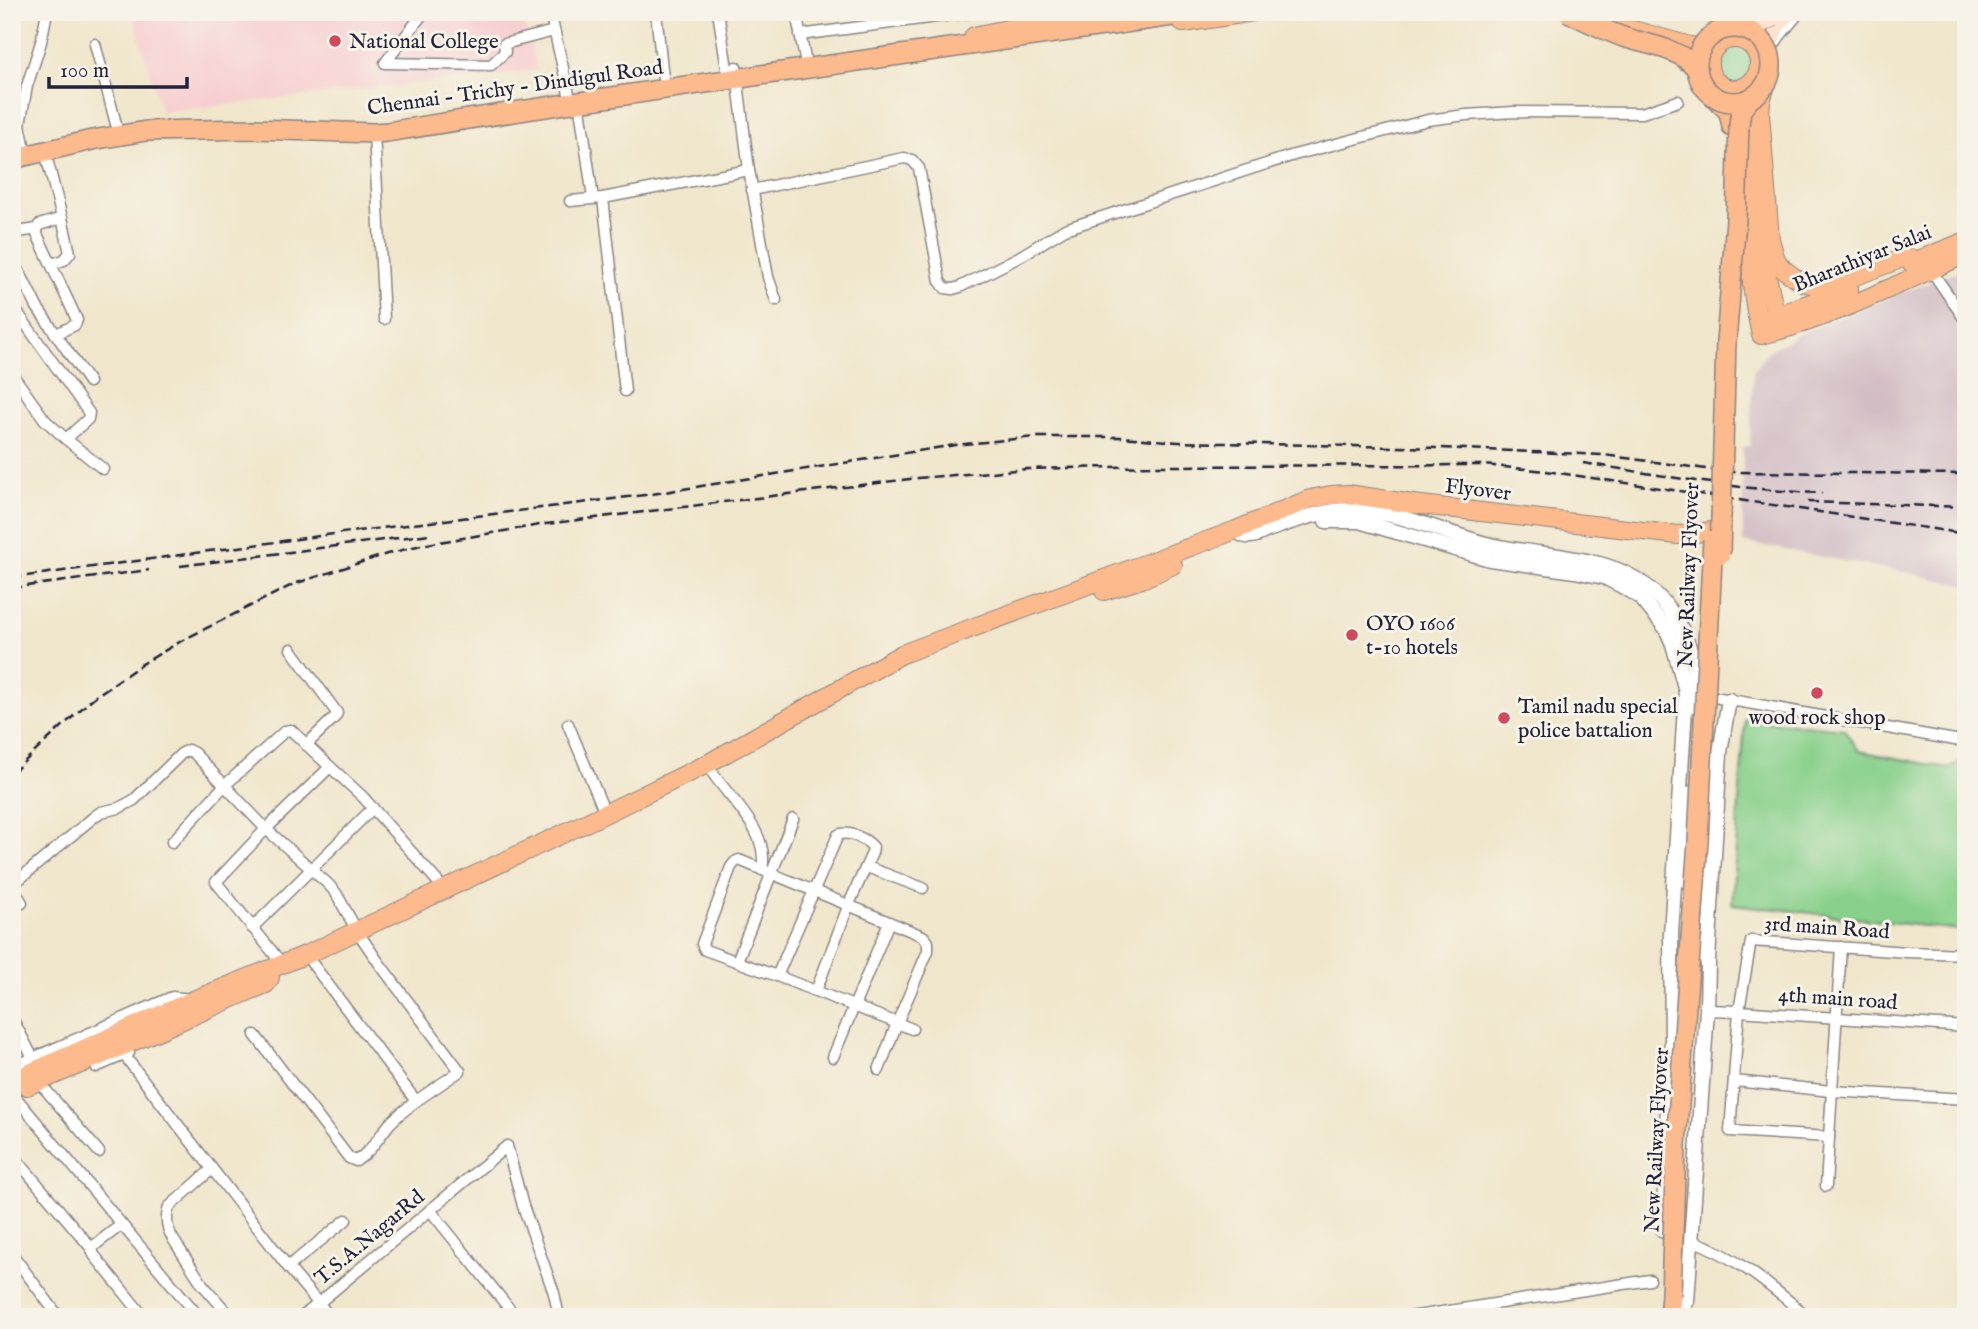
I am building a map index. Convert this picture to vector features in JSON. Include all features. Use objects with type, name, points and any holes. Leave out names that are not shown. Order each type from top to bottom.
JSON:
[{"type":"highway","points":[[974,43],[1167,12]]},
{"type":"highway","points":[[974,43],[1201,12]]},
{"type":"highway","points":[[1568,12],[1622,37],[1679,54],[1697,69]]},
{"type":"highway","points":[[1580,12],[1614,28],[1679,48],[1751,31],[1761,38],[1759,93],[1749,100],[1730,102],[1718,88]]},
{"type":"highway","points":[[1697,69],[1700,48],[1726,36]]},
{"type":"highway","name":"Chennai - Trichy - Dindigul Road","points":[[574,97],[663,78],[974,43]]},
{"type":"highway","name":"New Railway Flyover","points":[[1674,1309],[1719,590],[1719,349],[1732,127],[1729,112],[1718,88],[1699,79],[1697,69]]},
{"type":"highway","name":"Chennai - Trichy - Dindigul Road","points":[[16,151],[116,124],[220,117],[308,124],[374,134],[495,110],[733,71]]},
{"type":"highway","name":"New Railway Flyover","points":[[1674,1309],[1676,1145],[1717,535],[1739,125],[1741,110],[1749,100]]},
{"type":"highway","name":"Chennai - Trichy - Dindigul Road","points":[[16,151],[45,151],[146,131],[254,129],[495,110]]},
{"type":"main road","points":[[940,47],[1065,14],[1088,12]]},
{"type":"main road","points":[[940,47],[960,52],[998,49],[1253,12]]},
{"type":"main road","points":[[1557,12],[1609,37],[1680,59],[1701,69],[1718,88],[1742,103],[1748,122]]},
{"type":"main road","points":[[1590,12],[1630,29],[1697,47],[1767,22],[1772,13]]},
{"type":"main road","points":[[1748,122],[1748,105],[1776,27],[1788,12]]},
{"type":"main road","points":[[1718,88],[1709,68],[1709,59],[1717,44],[1726,36]]},
{"type":"main road","points":[[1718,88],[1740,88],[1747,85],[1762,68]]},
{"type":"main road","points":[[1762,68],[1760,114],[1770,239],[1776,260],[1783,269],[1801,282],[1829,285],[1917,263]]},
{"type":"main road","name":"Bharathiyar Salai","points":[[1748,122],[1754,244],[1751,255],[1771,323],[1846,306],[1917,263],[1966,241]]},
{"type":"main road","name":"Bharathiyar Salai","points":[[1917,263],[1966,254]]},
{"type":"main road","name":"Flyover","points":[[708,766],[902,654],[1314,505],[1349,501],[1678,541],[1717,535]]},
{"type":"main road","points":[[13,1093],[74,1068],[196,1006],[311,962],[445,890],[708,766]]},
{"type":"main road","points":[[266,977],[283,965],[541,852],[708,766]]},
{"type":"street","points":[[424,12],[385,63],[491,65],[505,52],[503,44],[554,31]]},
{"type":"street","points":[[550,12],[598,198],[625,391]]},
{"type":"street","points":[[656,12],[663,78]]},
{"type":"street","points":[[718,12],[733,71],[768,277],[776,300]]},
{"type":"street","points":[[796,12],[806,63]]},
{"type":"street","points":[[800,35],[974,12]]},
{"type":"street","points":[[1762,68],[1778,35],[1797,12]]},
{"type":"street","points":[[16,151],[27,86],[41,42],[45,14]]},
{"type":"street","points":[[95,44],[116,124]]},
{"type":"street","points":[[12,91],[27,86]]},
{"type":"street","points":[[752,190],[904,158],[912,160],[919,168],[940,281],[945,288],[953,289],[1019,257],[1065,229],[1294,155],[1374,134],[1428,120],[1466,114],[1642,113],[1678,101]]},
{"type":"street","points":[[374,134],[384,319]]},
{"type":"street","points":[[45,151],[70,253],[64,260],[52,264]]},
{"type":"street","points":[[570,201],[749,170]]},
{"type":"street","points":[[12,233],[37,229],[39,225],[62,218]]},
{"type":"street","points":[[37,229],[77,320],[75,325],[56,334]]},
{"type":"street","points":[[12,258],[37,307],[89,382]]},
{"type":"street","points":[[1917,263],[1966,321]]},
{"type":"street","points":[[12,305],[89,413],[88,419],[66,439]]},
{"type":"street","points":[[12,374],[45,420],[103,469]]},
{"type":"street","points":[[1249,529],[1265,536],[1321,521],[1359,522],[1490,559],[1604,577],[1640,597],[1666,628],[1692,693],[1686,921],[1707,965]]},
{"type":"street","points":[[290,649],[337,713],[306,745]]},
{"type":"street","points":[[1692,693],[1966,741]]},
{"type":"street","points":[[1692,693],[1671,934],[1672,1040],[1662,1294],[1674,1309],[1687,1301],[1707,1010],[1707,965],[1720,752],[1729,700]]},
{"type":"street","points":[[568,724],[606,813]]},
{"type":"street","points":[[173,842],[224,786],[288,729],[295,732],[373,808],[445,890]]},
{"type":"street","points":[[22,903],[13,887],[16,882],[95,816],[128,805],[188,750],[194,752],[266,829],[336,893],[359,934],[460,1070],[416,1101],[387,1126],[379,1141],[356,1161],[349,1158],[254,1035]]},
{"type":"street","points":[[708,766],[758,835],[767,872]]},
{"type":"street","points":[[283,965],[216,883],[266,829],[330,767]]},
{"type":"street","points":[[252,928],[373,808]]},
{"type":"street","points":[[737,961],[767,872],[793,820]]},
{"type":"street","points":[[777,976],[838,835],[842,832],[869,843],[873,848],[816,991]]},
{"type":"street","points":[[879,1070],[897,1023],[928,951],[928,942],[923,936],[849,904],[739,860],[735,862],[702,944],[705,950],[816,991],[897,1023],[912,1030]]},
{"type":"street","points":[[867,867],[923,888]]},
{"type":"street","points":[[833,1057],[889,922]]},
{"type":"street","points":[[1671,934],[1675,944],[1703,968],[1707,965]]},
{"type":"street","name":"3rd main Road","points":[[1829,1138],[1730,1131],[1739,1011],[1751,941],[1966,954]]},
{"type":"street","points":[[1826,1186],[1841,947]]},
{"type":"street","points":[[311,962],[416,1101]]},
{"type":"street","points":[[12,1068],[172,997],[184,997],[196,1006],[180,1030],[44,1088],[13,1093]]},
{"type":"street","name":"4th main road","points":[[1707,1010],[1966,1027]]},
{"type":"street","points":[[13,1020],[33,1058]]},
{"type":"street","points":[[124,1055],[288,1267],[330,1317]]},
{"type":"street","points":[[1734,1082],[1966,1099]]},
{"type":"street","points":[[44,1088],[99,1152]]},
{"type":"street","points":[[13,1093],[199,1317]]},
{"type":"street","name":"T.S.A.NagarRd","points":[[302,1317],[507,1146],[523,1206],[554,1293],[559,1317]]},
{"type":"street","points":[[12,1154],[92,1249],[144,1317]]},
{"type":"street","points":[[212,1170],[169,1208],[166,1215],[169,1233],[203,1285],[231,1317]]},
{"type":"street","points":[[430,1210],[516,1317]]},
{"type":"street","points":[[288,1267],[346,1220]]},
{"type":"street","points":[[92,1249],[121,1225]]},
{"type":"street","points":[[1691,1240],[1712,1247],[1734,1260],[1808,1317]]},
{"type":"street","points":[[12,1254],[59,1317]]},
{"type":"street","points":[[1410,1317],[1650,1280]]},
{"type":"shaded area","name":"National College","points":[[132,12],[522,12],[537,70],[161,112]]},
{"type":"shaded area","points":[[1966,268],[1966,586],[1743,542],[1743,447],[1750,446],[1753,372],[1767,352],[1800,333]]},
{"type":"green space","points":[[1733,43],[1748,49],[1754,64],[1748,79],[1733,85],[1718,79],[1712,64],[1718,49]]},
{"type":"green space","points":[[1745,719],[1844,729],[1859,751],[1948,768],[1966,759],[1966,931],[1732,904]]},
{"type":"railway","points":[[12,578],[652,494],[955,445],[1036,437],[1122,437],[1178,442],[1604,455],[1728,472],[1966,474]]},
{"type":"railway","points":[[1583,463],[1732,486],[1822,493]]},
{"type":"railway","points":[[12,773],[93,698],[142,664],[183,640],[294,584],[421,545],[546,524],[918,478],[1027,469],[1154,466],[1483,465],[1546,471],[1966,534]]},
{"type":"railway","points":[[1808,502],[1966,507]]},
{"type":"railway","points":[[180,566],[430,534]]},
{"type":"railway","points":[[12,588],[149,570]]},
{"type":"place","name":"National College","points":[[335,41]]},
{"type":"place","name":"OYO 1606 t-10 hotels","points":[[1352,635]]},
{"type":"place","name":"wood rock shop","points":[[1817,693]]},
{"type":"place","name":"Tamil nadu special police battalion","points":[[1504,718]]}]
